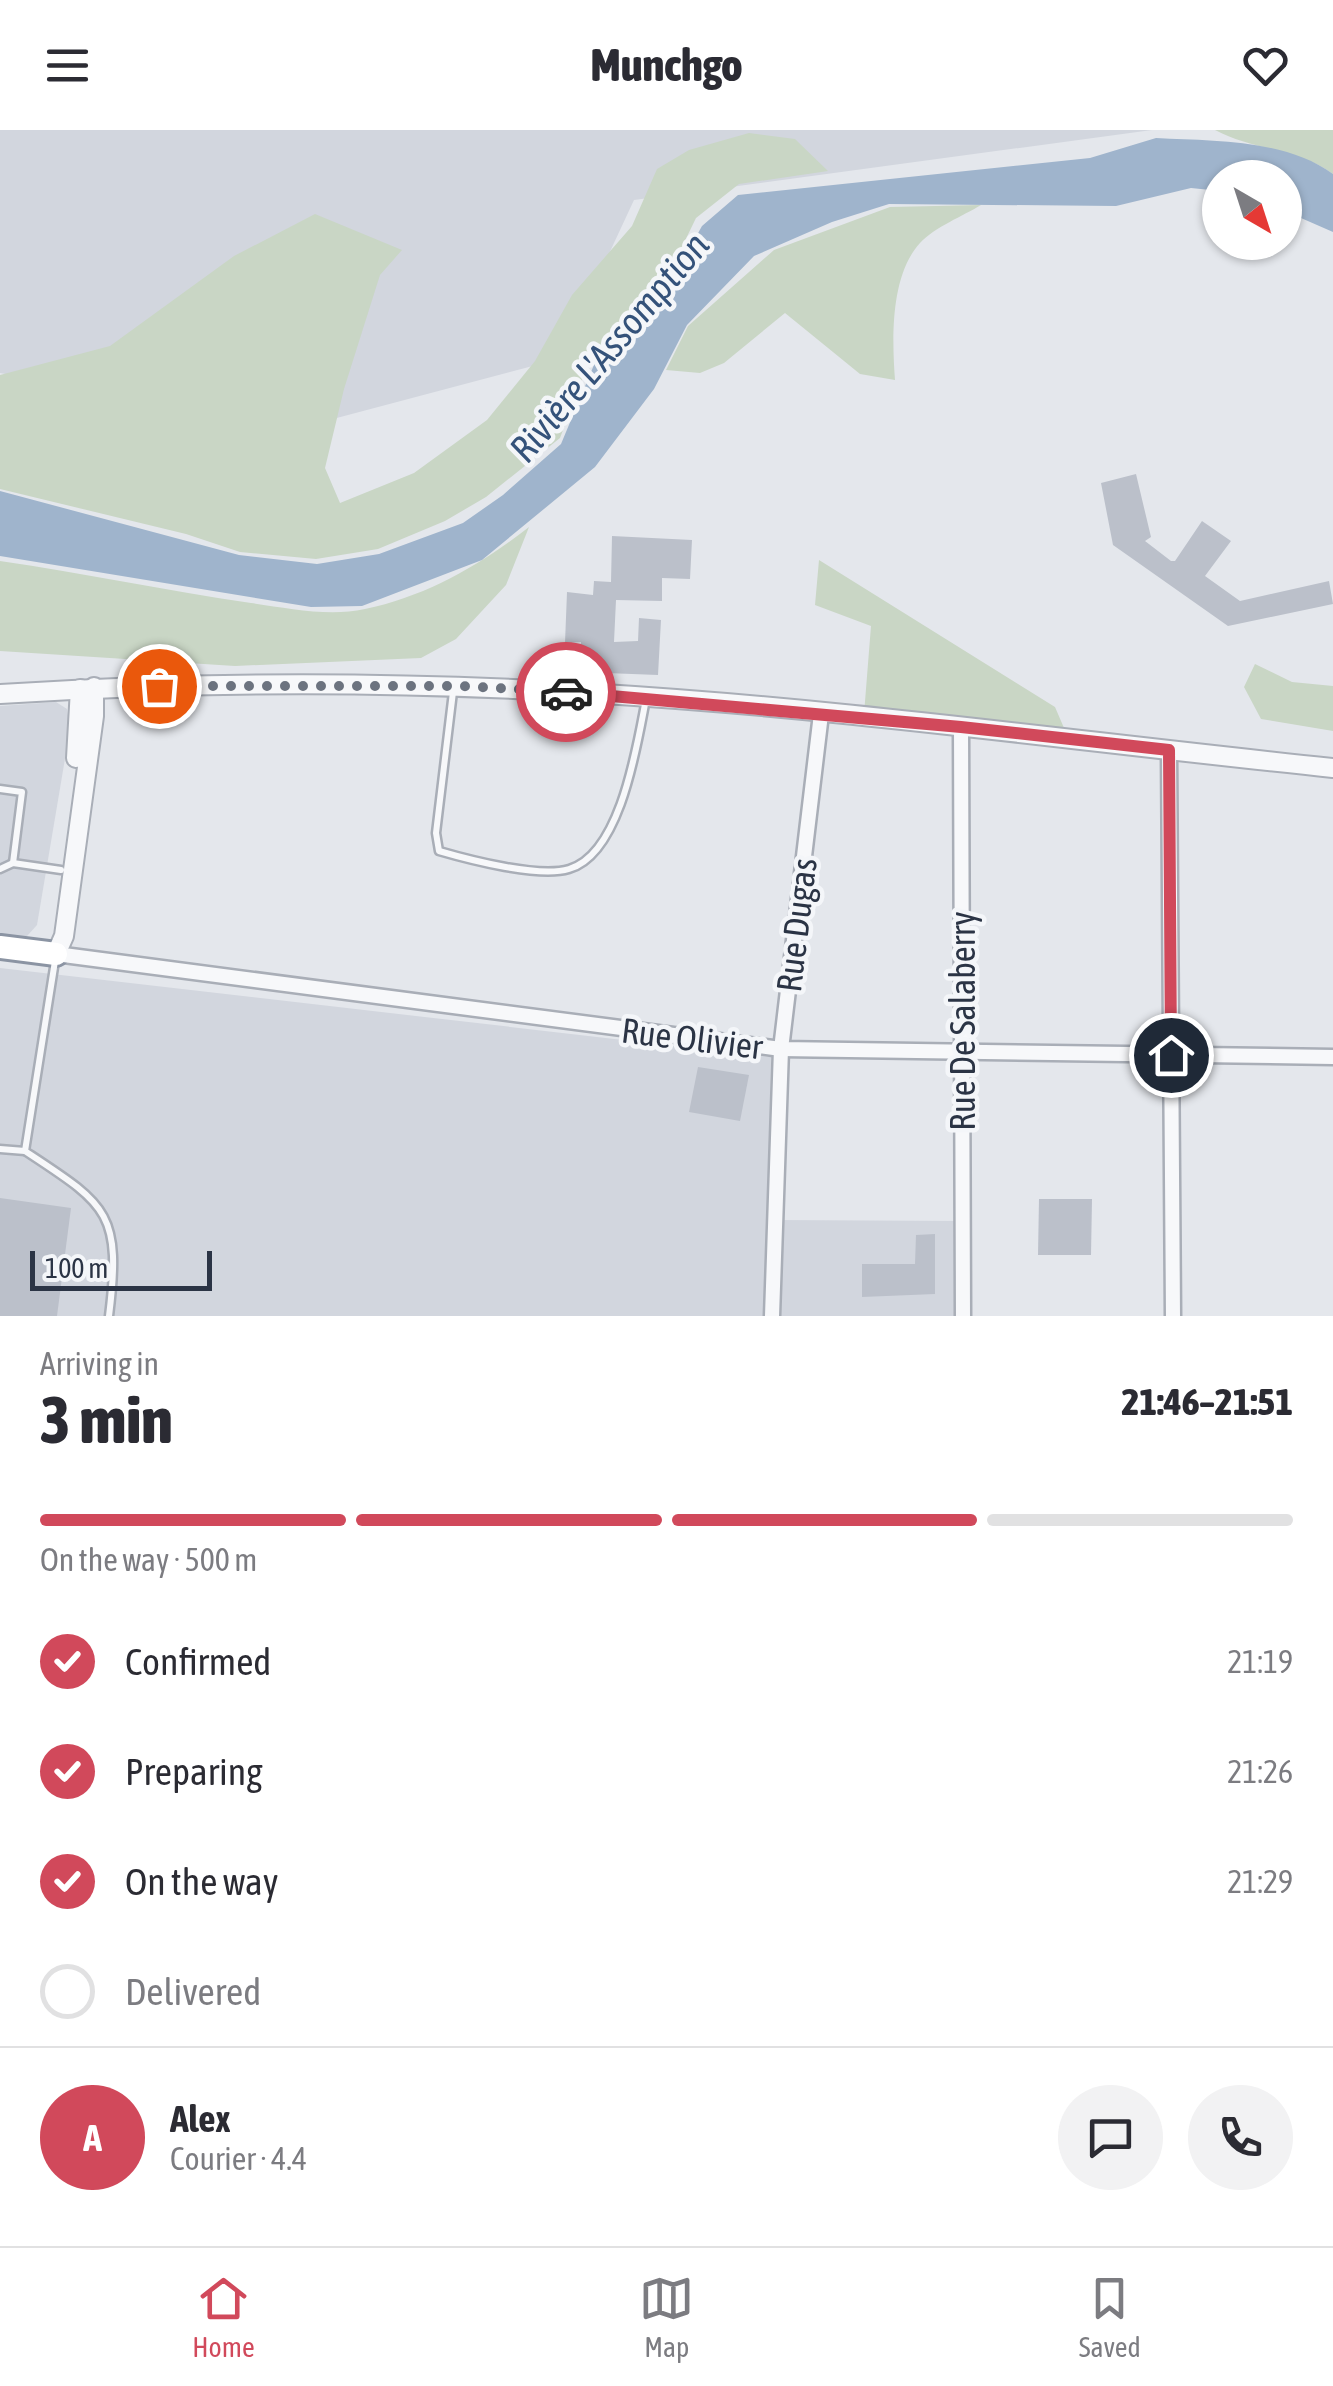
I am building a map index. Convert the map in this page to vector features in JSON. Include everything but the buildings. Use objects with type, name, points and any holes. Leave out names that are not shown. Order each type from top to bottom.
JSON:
[{"type":"highway","points":[[0,947],[56,954]]},
{"type":"street","points":[[0,694],[87,688],[453,686],[822,714],[1333,768]]},
{"type":"street","points":[[56,954],[52,935],[87,688]]},
{"type":"street","points":[[56,954],[64,936],[94,716],[87,688]]},
{"type":"street","name":"Rue Dugas","points":[[772,1316],[780,1049],[822,714]]},
{"type":"street","name":"Rue De Salaberry","points":[[961,727],[963,1316]]},
{"type":"street","points":[[1169,750],[1173,1316]]},
{"type":"street","name":"Rue Olivier","points":[[56,954],[780,1049],[1333,1057]]},
{"type":"lane","points":[[453,686],[436,833],[439,851],[548,871],[578,865],[602,844],[623,794],[646,698]]},
{"type":"lane","points":[[0,789],[22,792],[13,864]]},
{"type":"lane","points":[[0,869],[13,864],[60,870]]},
{"type":"lane","points":[[25,1151],[56,954]]},
{"type":"lane","points":[[0,1149],[25,1151],[90,1195],[114,1240],[110,1316]]},
{"type":"shaded area","points":[[0,130],[1152,130],[634,200],[587,301],[544,363],[299,428],[0,373]]},
{"type":"shaded area","points":[[56,702],[67,709],[70,729],[37,925],[27,936],[0,937],[0,706]]},
{"type":"shaded area","points":[[0,968],[771,1057],[768,1316],[0,1316]]},
{"type":"shaded area","points":[[775,1220],[963,1221],[963,1316],[772,1316]]},
{"type":"green space","points":[[1215,130],[1333,130],[1333,174],[1305,159]]},
{"type":"green space","points":[[749,133],[795,139],[828,171],[739,184],[696,218],[667,278],[591,355],[560,438],[486,497],[445,521],[378,549],[316,559],[240,552],[186,534],[0,489],[0,375],[110,346],[234,256],[315,214],[402,250],[380,275],[344,389],[325,468],[340,503],[414,473],[487,420],[535,361],[572,295],[632,226],[657,169],[689,150]]},
{"type":"green space","points":[[981,205],[933,232],[910,257],[895,308],[895,380],[860,374],[785,313],[724,363],[700,373],[666,370],[688,326],[774,250],[890,207]]},
{"type":"green space","points":[[529,527],[506,585],[456,639],[421,658],[235,666],[0,651],[0,561],[279,607],[351,611],[431,587],[472,566]]},
{"type":"green space","points":[[819,560],[1055,707],[1067,735],[864,714],[871,626],[815,605]]},
{"type":"green space","points":[[1255,664],[1292,682],[1333,686],[1333,731],[1261,719],[1244,687]]},
{"type":"water","name":"Rivière L'Assomption","points":[[1156,138],[1224,141],[1293,154],[1333,174],[1333,232],[1302,218],[1302,160],[1202,160],[1202,189],[1191,188],[1116,206],[889,204],[832,222],[754,256],[687,325],[654,389],[595,467],[482,560],[362,606],[311,607],[0,556],[0,491],[239,555],[317,564],[379,554],[463,523],[503,495],[561,444],[596,360],[672,280],[702,226],[738,195],[1090,158]]},
{"type":"way so far","points":[[159,686],[461,686],[566,692]]},
{"type":"route","points":[[566,692],[1169,750],[1171,1055]]}]
